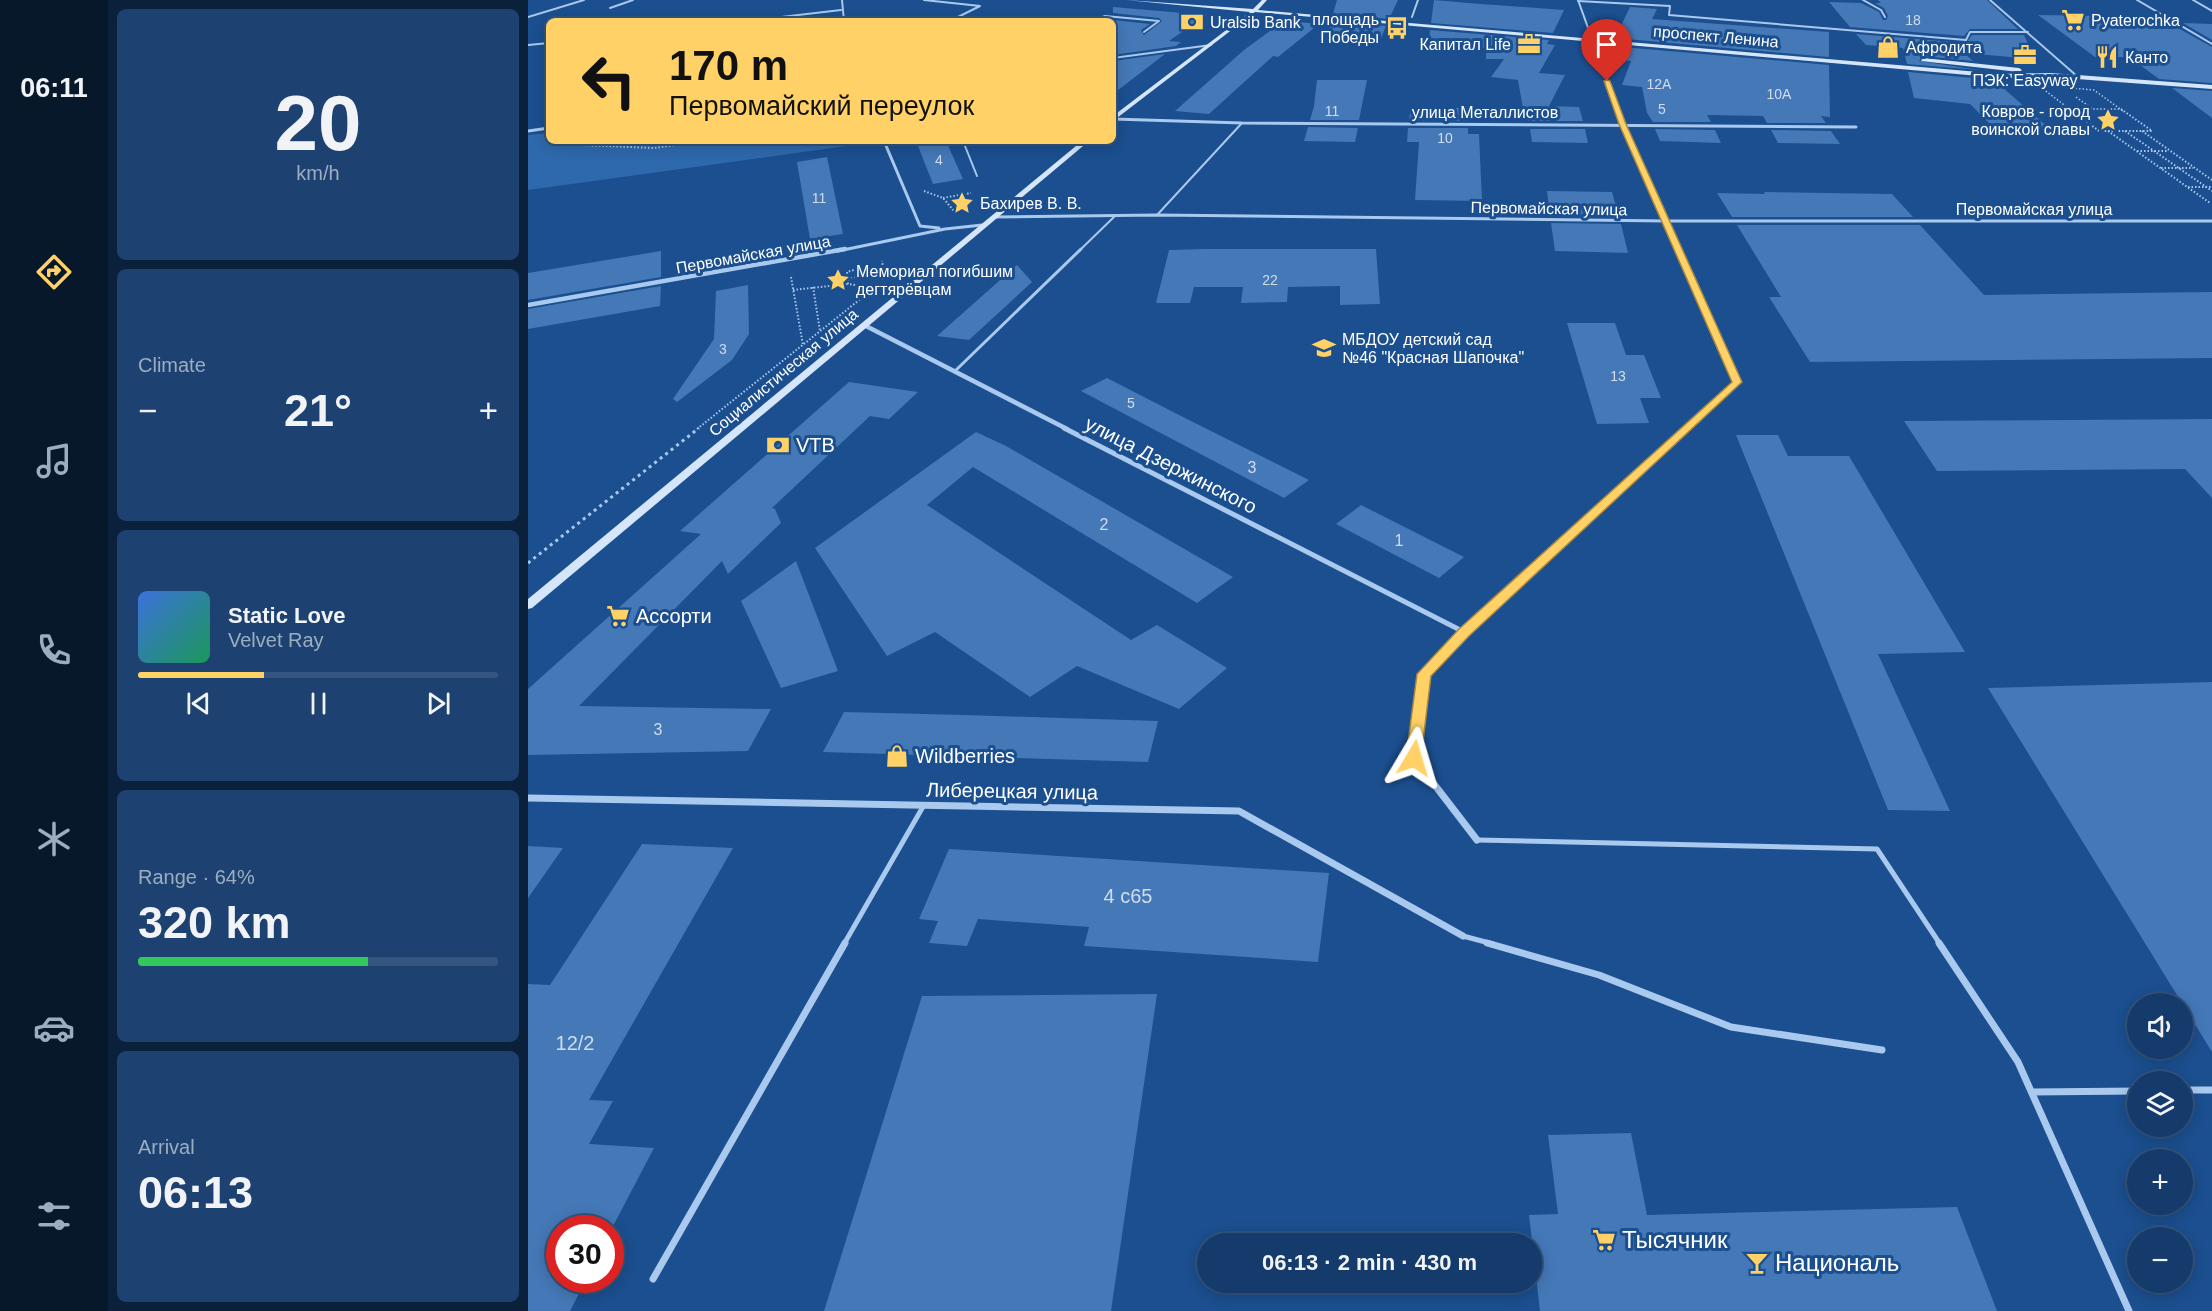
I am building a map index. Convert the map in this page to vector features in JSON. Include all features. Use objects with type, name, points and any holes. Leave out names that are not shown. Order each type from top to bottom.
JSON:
[{"type":"main road","name":"проспект Ленина","points":[[1128,0],[2002,76],[2050,75]]},
{"type":"main road","points":[[1116,117],[1256,11],[1264,2]]},
{"type":"main road","points":[[1253,4],[1264,2],[1286,6]]},
{"type":"main road","points":[[1401,16],[1423,18]]},
{"type":"main road","points":[[1580,31],[1598,32]]},
{"type":"main road","name":"проспект Ленина","points":[[1916,60],[2000,67],[2050,75],[2212,87]]},
{"type":"main road","name":"Социалистическая улица","points":[[528,606],[982,225],[1082,144]]},
{"type":"street","points":[[528,17],[584,0]]},
{"type":"street","points":[[842,0],[843,18]]},
{"type":"street","points":[[1477,840],[1414,758],[1424,674],[1464,632],[1737,382],[1623,124],[1590,32],[1585,25],[1578,0]]},
{"type":"street","points":[[1863,0],[1881,10],[1886,17]]},
{"type":"street","points":[[1990,0],[2078,77]]},
{"type":"street","points":[[2137,0],[2212,44]]},
{"type":"street","points":[[1116,58],[1210,45]]},
{"type":"street","name":"улица Металлистов","points":[[1116,119],[1242,123],[1856,127]]},
{"type":"street","points":[[528,131],[546,128]]},
{"type":"street","points":[[885,144],[920,226],[945,229]]},
{"type":"street","name":"Первомайская улица","points":[[993,217],[1157,215],[1666,221],[2212,221]]},
{"type":"street","name":"Первомайская улица","points":[[528,305],[788,261],[945,229],[982,225]]},
{"type":"street","name":"улица Дзержинского","points":[[864,325],[1464,632]]},
{"type":"street","name":"Либерецкая улица","points":[[528,798],[1239,811],[1464,936]]},
{"type":"lane","points":[[610,8],[633,0]]},
{"type":"lane","points":[[924,0],[980,6],[956,18]]},
{"type":"lane","points":[[1412,16],[1418,0]]},
{"type":"lane","points":[[1578,0],[1670,6],[1669,15],[1966,40],[1970,32],[2028,32]]},
{"type":"lane","points":[[2193,0],[2212,11]]},
{"type":"lane","points":[[772,18],[841,10]]},
{"type":"lane","points":[[1100,18],[1105,16],[1159,21],[1144,32]]},
{"type":"lane","points":[[528,45],[546,43]]},
{"type":"lane","points":[[1157,215],[1242,123]]},
{"type":"lane","points":[[964,144],[977,176]]},
{"type":"lane","points":[[955,370],[1115,216]]},
{"type":"lane","points":[[653,1280],[924,805]]},
{"type":"lane","points":[[1477,840],[1877,849],[2018,1062],[2130,1311]]},
{"type":"lane","points":[[1464,936],[1599,975],[1731,1027],[1882,1050]]},
{"type":"lane","points":[[2193,1090],[2212,1090]]},
{"type":"lane","points":[[2032,1092],[2127,1091]]},
{"type":"path","points":[[2038,85],[2063,87],[2094,90],[2152,131],[2098,131],[2038,85]]},
{"type":"path","points":[[2063,87],[2093,109]]},
{"type":"path","points":[[2069,109],[2121,109]]},
{"type":"path","points":[[2107,131],[2212,204]]},
{"type":"path","points":[[2125,131],[2212,189]]},
{"type":"path","points":[[2141,131],[2212,180]]},
{"type":"path","points":[[551,144],[654,148],[682,144]]},
{"type":"path","points":[[2136,151],[2170,151]]},
{"type":"path","points":[[2161,168],[2195,168]]},
{"type":"path","points":[[2187,187],[2206,187]]},
{"type":"path","points":[[924,190],[942,198],[954,211]]},
{"type":"path","points":[[788,261],[803,345]]},
{"type":"path","points":[[848,284],[847,272],[882,261],[885,279]]},
{"type":"path","points":[[528,563],[894,273]]},
{"type":"path","points":[[847,277],[885,279]]},
{"type":"path","points":[[793,290],[848,284],[875,288]]},
{"type":"path","points":[[813,287],[820,331]]},
{"type":"shaded area","points":[[546,133],[546,144],[861,144],[528,190],[528,135]]},
{"type":"building","points":[[1337,0],[1398,0],[1389,19],[1333,14]]},
{"type":"building","points":[[1434,0],[1564,10],[1553,33],[1431,23]]},
{"type":"building","points":[[1878,0],[1987,0],[2018,29],[1970,29],[1964,36],[1850,27],[1829,2],[1861,3],[1879,12],[1883,20],[1886,20],[1888,16],[1884,8],[1875,3],[1881,3]]},
{"type":"building","points":[[1113,7],[1206,15],[1169,41],[1181,42],[1176,46],[1116,55],[1116,20],[1150,24],[1141,30],[1144,35],[1162,21],[1159,18],[1113,13]]},
{"type":"building","points":[[1630,7],[1657,9],[1652,19],[1829,32],[1829,57],[1615,38]]},
{"type":"building","points":[[2038,15],[2098,16],[2107,22],[2169,23],[2212,47],[2212,83],[2159,79],[2129,57],[2095,57]]},
{"type":"building","points":[[1289,17],[1297,22],[1319,24],[1278,57],[1273,56],[1209,114],[1175,111],[1244,50]]},
{"type":"building","points":[[1331,21],[1386,26],[1381,38],[1327,33]]},
{"type":"building","points":[[2183,23],[2212,24],[2212,40]]},
{"type":"building","points":[[1430,30],[1549,40],[1547,44],[1555,45],[1539,73],[1565,75],[1549,106],[1579,107],[1583,121],[1528,121],[1527,114],[1524,114],[1518,80],[1491,77],[1504,59],[1486,59],[1486,48],[1429,43]]},
{"type":"building","points":[[1856,34],[1966,43],[1972,35],[2024,35],[2035,59],[1964,53],[1973,61],[1923,56],[1919,61],[1979,70],[1907,64],[1903,48],[1866,45]]},
{"type":"building","points":[[1611,46],[1829,65],[1830,117],[1821,116],[1826,123],[1767,123],[1763,116],[1707,115],[1711,122],[1653,122],[1647,113],[1642,87],[1622,85],[1631,61],[1605,58]]},
{"type":"building","points":[[1165,54],[1116,92],[1116,61]]},
{"type":"building","points":[[1908,72],[1994,80],[2049,128],[1992,126],[1970,104],[1914,98]]},
{"type":"building","points":[[1317,80],[1367,80],[1359,120],[1310,120]]},
{"type":"building","points":[[2172,88],[2212,91],[2212,118]]},
{"type":"building","points":[[1411,107],[1468,108],[1468,121],[1409,120]]},
{"type":"building","points":[[1308,127],[1358,128],[1355,142],[1304,141]]},
{"type":"building","points":[[1408,128],[1468,128],[1468,134],[1479,134],[1482,201],[1415,200],[1419,142],[1407,142]]},
{"type":"building","points":[[1530,129],[1585,129],[1588,143],[1532,142]]},
{"type":"building","points":[[1655,129],[1715,130],[1721,143],[1660,141]]},
{"type":"building","points":[[1771,130],[1831,131],[1840,144],[1778,143]]},
{"type":"building","points":[[917,144],[947,144],[963,179],[933,184]]},
{"type":"building","points":[[827,157],[843,234],[810,239],[797,162]]},
{"type":"building","points":[[1547,191],[1612,192],[1619,217],[1550,216]]},
{"type":"building","points":[[1764,192],[1892,194],[1913,217],[1732,217],[1717,193],[1765,194]]},
{"type":"building","points":[[1551,223],[1621,224],[1628,253],[1555,251]]},
{"type":"building","points":[[1737,225],[1920,225],[1984,295],[2212,292],[2212,358],[1810,362],[1769,297],[1781,297]]},
{"type":"building","points":[[1376,249],[1380,304],[1340,305],[1340,286],[1288,287],[1287,302],[1241,303],[1243,287],[1194,287],[1190,303],[1156,303],[1169,250]]},
{"type":"building","points":[[661,251],[661,277],[528,300],[528,273]]},
{"type":"building","points":[[1017,265],[1032,282],[969,340],[937,336]]},
{"type":"building","points":[[748,285],[749,334],[732,360],[677,402],[673,399],[714,339],[716,291]]},
{"type":"building","points":[[661,286],[660,306],[528,329],[528,309]]},
{"type":"building","points":[[1567,323],[1615,323],[1626,355],[1644,355],[1661,398],[1640,398],[1649,423],[1597,424]]},
{"type":"building","points":[[1107,378],[1309,480],[1284,498],[1081,391]]},
{"type":"building","points":[[849,382],[918,392],[889,419],[870,416],[772,508],[775,509],[781,523],[728,574],[722,561],[579,706],[771,709],[748,751],[528,755],[528,689],[701,534],[680,531]]},
{"type":"building","points":[[2212,419],[2212,498],[2185,469],[1937,471],[1904,421]]},
{"type":"building","points":[[976,432],[1006,446],[1233,577],[1197,603],[973,467],[927,505],[1131,640],[1157,625],[1227,668],[1179,709],[1077,666],[1030,697],[935,632],[887,656],[815,548]]},
{"type":"building","points":[[1736,435],[1778,435],[1788,456],[1849,456],[1965,652],[1878,654],[1950,811],[1888,810]]},
{"type":"building","points":[[1361,505],[1464,557],[1439,578],[1336,524]]},
{"type":"building","points":[[796,561],[838,671],[781,688],[741,601]]},
{"type":"building","points":[[2212,682],[2212,1052],[2193,1021],[2193,993],[2176,993],[1988,688]]},
{"type":"building","points":[[844,712],[1158,721],[1148,762],[823,752]]},
{"type":"building","points":[[642,844],[733,848],[589,1100],[613,1101],[589,1144],[654,1148],[619,1215],[546,1215],[546,1293],[579,1293],[570,1311],[528,1311],[528,984],[550,985]]},
{"type":"building","points":[[528,846],[563,848],[528,898]]},
{"type":"building","points":[[949,849],[1329,873],[1318,962],[1084,946],[1089,927],[978,919],[967,946],[929,943],[938,921],[919,919]]},
{"type":"building","points":[[1157,994],[1111,1311],[824,1311],[922,996]]},
{"type":"building","name":"Националь","points":[[1631,1133],[1647,1215],[1957,1207],[1997,1311],[1540,1311],[1538,1293],[1542,1293],[1542,1233],[1531,1233],[1529,1215],[1558,1214],[1548,1135]]},
{"type":"place","name":"Pyaterochka","points":[[2073,20]]},
{"type":"place","name":"Uralsib Bank","points":[[1192,22]]},
{"type":"place","name":"площадь Победы","points":[[1397,28]]},
{"type":"place","name":"Капитал Life","points":[[1529,44]]},
{"type":"place","name":"Афродита","points":[[1888,47]]},
{"type":"place","name":"ПЭК: Easyway","points":[[2025,55]]},
{"type":"place","name":"Канто","points":[[2107,57]]},
{"type":"place","name":"Ковров - город воинской славы","points":[[2108,120]]},
{"type":"place","name":"Бахирев В. В.","points":[[962,203]]},
{"type":"place","name":"Мемориал погибшим дегтярёвцам","points":[[838,280]]},
{"type":"place","name":"МБДОУ детский сад №46 \"Красная Шапочка\"","points":[[1324,348]]},
{"type":"place","name":"VTB","points":[[778,445]]},
{"type":"place","name":"Ассорти","points":[[618,616]]},
{"type":"place","name":"Wildberries","points":[[897,756]]},
{"type":"place","name":"Тысячник","points":[[1604,1240]]},
{"type":"place","name":"Националь","points":[[1757,1263]]},
{"type":"route","points":[[1414,758],[1424,674],[1464,632],[1737,382],[1623,124],[1607,81]]}]
